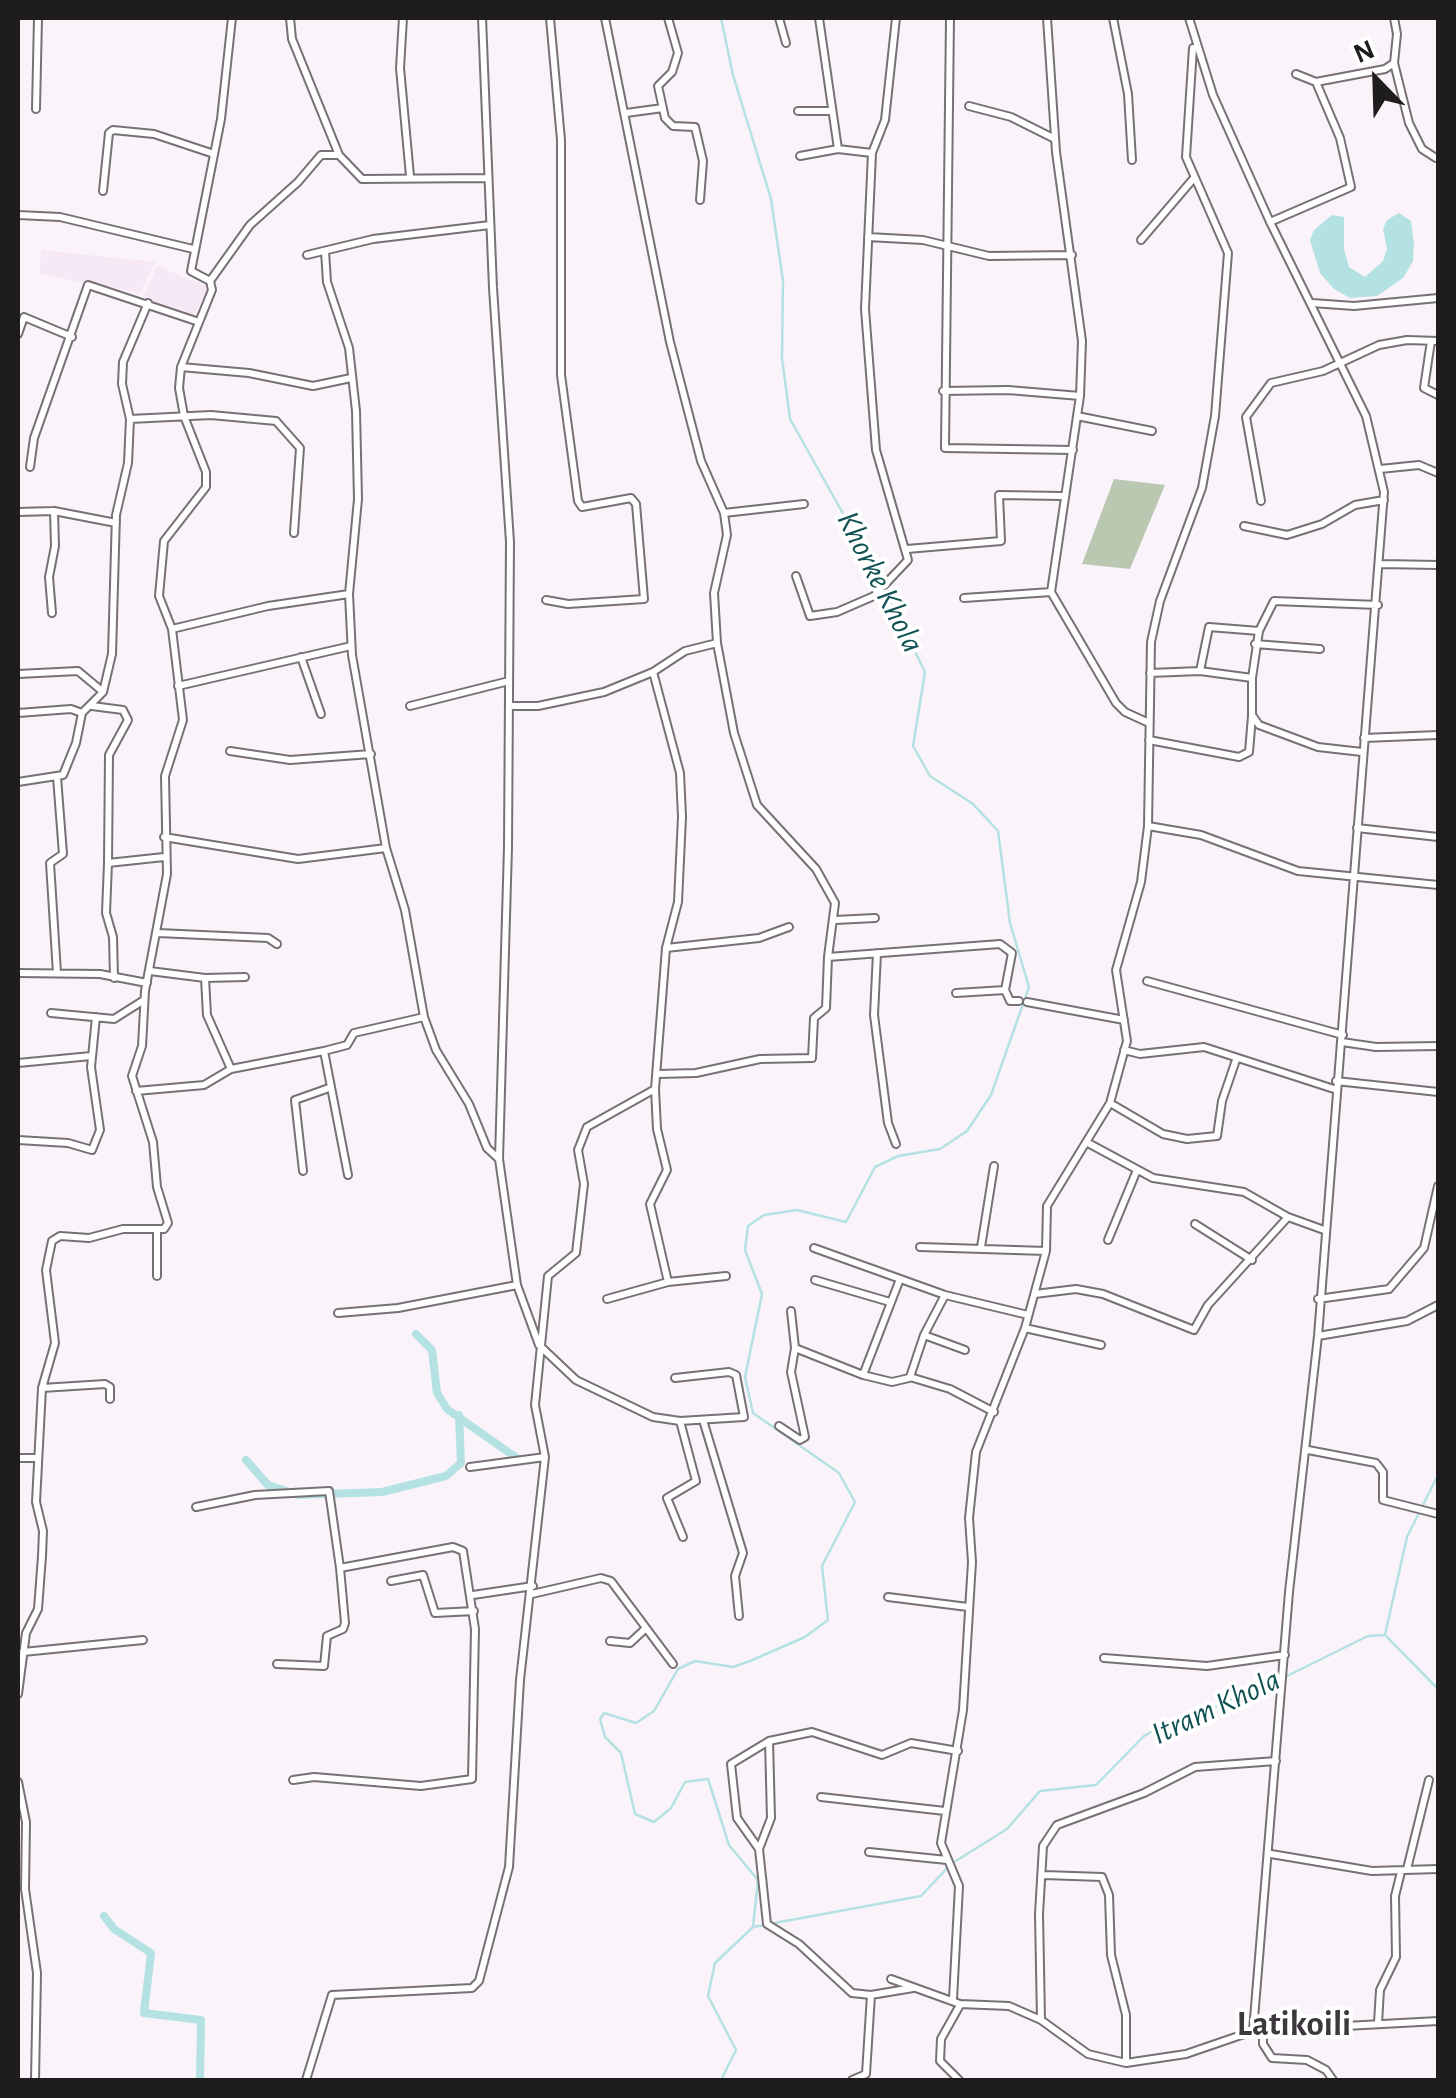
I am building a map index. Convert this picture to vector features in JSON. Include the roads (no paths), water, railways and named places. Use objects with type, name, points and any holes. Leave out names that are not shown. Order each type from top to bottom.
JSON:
[{"type":"street","points":[[36,109],[38,18]]},
{"type":"street","points":[[210,281],[191,271],[220,119],[232,18]]},
{"type":"street","points":[[290,18],[292,39],[339,156],[362,179],[488,178]]},
{"type":"street","points":[[403,18],[400,68],[410,176]]},
{"type":"street","points":[[482,18],[490,225],[510,542],[499,1159],[516,1285],[540,1346],[576,1380],[652,1417],[680,1421],[744,1417],[740,1381],[729,1372],[675,1378]]},
{"type":"street","points":[[546,600],[568,604],[644,599],[636,504],[631,498],[582,506],[578,501],[560,375],[562,140],[550,18]]},
{"type":"street","points":[[605,18],[670,342],[701,461],[724,513],[727,535],[714,593],[734,734],[757,805],[816,869],[834,903],[826,1008],[814,1018],[812,1058],[760,1059],[696,1073],[657,1074]]},
{"type":"street","points":[[668,18],[678,53],[672,72],[658,86],[663,108],[673,126],[695,127],[703,161],[700,200]]},
{"type":"street","points":[[779,18],[786,43]]},
{"type":"street","points":[[819,18],[838,149]]},
{"type":"street","points":[[796,576],[810,616],[837,612],[874,596],[908,560],[876,450],[865,309],[872,154],[885,120],[896,18]]},
{"type":"street","points":[[950,18],[944,444],[950,452],[1073,450]]},
{"type":"street","points":[[1047,18],[1056,139],[1082,341],[1080,396],[1062,496],[1051,592],[1116,703],[1149,723]]},
{"type":"street","points":[[1113,18],[1128,94],[1132,160]]},
{"type":"street","points":[[1189,18],[1193,42],[1270,222],[1343,362],[1366,416],[1384,500],[1318,1336],[1285,1654],[1253,2031]]},
{"type":"street","points":[[1394,18],[1398,34],[1394,63],[1414,138],[1436,158]]},
{"type":"street","points":[[959,2080],[940,2061],[940,2039],[956,2002],[959,1886],[941,1850],[958,1751],[975,1461],[1034,1294],[1046,1251],[1047,1206],[1110,1104],[1124,1050],[1116,970],[1142,882],[1148,826],[1150,672],[1160,602],[1202,488],[1215,416],[1228,253],[1215,215],[1194,178],[1185,144],[1193,42]]},
{"type":"street","points":[[1296,74],[1316,82],[1385,69],[1394,63]]},
{"type":"street","points":[[1270,222],[1350,187],[1340,138],[1316,82]]},
{"type":"street","points":[[969,106],[1011,117],[1056,139]]},
{"type":"street","points":[[626,113],[663,108]]},
{"type":"street","points":[[798,111],[831,111]]},
{"type":"street","points":[[104,191],[109,133],[113,130],[154,134],[211,153]]},
{"type":"street","points":[[800,156],[838,149],[872,154]]},
{"type":"street","points":[[18,1694],[18,1674],[39,1592],[43,1531],[36,1502],[42,1388],[55,1343],[46,1270],[52,1241],[60,1236],[90,1238],[123,1229],[158,1229],[168,1223],[157,1188],[152,1142],[132,1076],[142,1046],[147,983],[167,874],[166,776],[183,720],[172,629],[160,596],[164,542],[206,487],[206,472],[184,416],[181,367],[212,290],[210,281],[250,225],[298,182],[320,155],[339,156]]},
{"type":"street","points":[[1141,240],[1194,178]]},
{"type":"street","points":[[18,215],[60,217],[193,248]]},
{"type":"street","points":[[307,255],[372,239],[490,225]]},
{"type":"street","points":[[868,237],[990,256],[1072,255]]},
{"type":"street","points":[[325,251],[327,282],[349,348],[351,378],[358,499],[348,594],[351,646],[386,848],[405,910],[424,1016],[436,1050],[469,1104],[488,1148],[499,1159]]},
{"type":"street","points":[[30,467],[34,438],[72,337],[74,315],[88,285],[199,322]]},
{"type":"street","points":[[1310,303],[1354,306],[1438,298]]},
{"type":"street","points":[[18,782],[56,777],[67,769],[82,714],[103,692],[112,654],[116,523],[128,463],[130,419],[122,384],[123,362],[148,304]]},
{"type":"street","points":[[18,334],[24,317],[72,337]]},
{"type":"street","points":[[1260,501],[1246,418],[1276,380],[1343,362],[1379,345],[1435,341],[1424,388],[1438,395]]},
{"type":"street","points":[[181,367],[249,373],[314,386],[351,378]]},
{"type":"street","points":[[943,391],[1008,390],[1080,396]]},
{"type":"street","points":[[130,419],[184,416],[276,421],[300,448],[294,533]]},
{"type":"street","points":[[1077,416],[1152,431]]},
{"type":"street","points":[[1380,469],[1420,465],[1438,473]]},
{"type":"street","points":[[907,549],[1001,540],[999,495],[1062,496]]},
{"type":"street","points":[[1244,526],[1287,535],[1322,524],[1354,505],[1384,500]]},
{"type":"street","points":[[724,513],[804,504]]},
{"type":"street","points":[[18,512],[54,511],[116,523]]},
{"type":"street","points":[[52,614],[49,577],[55,546],[54,511]]},
{"type":"street","points":[[1380,564],[1438,565]]},
{"type":"street","points":[[964,598],[1051,592]]},
{"type":"street","points":[[172,629],[348,594]]},
{"type":"street","points":[[1149,740],[1240,758],[1249,752],[1255,644],[1274,602],[1378,605]]},
{"type":"street","points":[[1200,672],[1208,627],[1259,631]]},
{"type":"street","points":[[509,706],[538,706],[604,692],[653,672],[685,651],[718,642]]},
{"type":"street","points":[[1255,644],[1320,650]]},
{"type":"street","points":[[178,686],[351,646]]},
{"type":"street","points":[[302,657],[321,714]]},
{"type":"street","points":[[18,674],[78,672],[103,692]]},
{"type":"street","points":[[653,672],[680,773],[682,817],[678,902],[666,948],[655,1089],[657,1130],[667,1170],[650,1204],[650,1218],[668,1282]]},
{"type":"street","points":[[1150,672],[1252,678]]},
{"type":"street","points":[[410,706],[509,680]]},
{"type":"street","points":[[92,706],[123,710],[128,720],[109,755],[106,913],[114,978]]},
{"type":"street","points":[[18,713],[71,709],[82,714]]},
{"type":"street","points":[[1252,716],[1268,730],[1302,742],[1362,752]]},
{"type":"street","points":[[1364,738],[1438,735]]},
{"type":"street","points":[[230,752],[290,760],[371,754]]},
{"type":"street","points":[[56,777],[63,854],[50,863],[57,973]]},
{"type":"street","points":[[1148,826],[1201,835],[1298,871],[1438,885]]},
{"type":"street","points":[[1356,828],[1438,837]]},
{"type":"street","points":[[164,836],[298,859],[386,848]]},
{"type":"street","points":[[108,863],[164,858]]},
{"type":"street","points":[[834,920],[875,918]]},
{"type":"street","points":[[666,948],[758,938],[788,926]]},
{"type":"street","points":[[158,932],[268,938],[277,944]]},
{"type":"street","points":[[828,957],[1006,946],[1012,954],[1004,990],[1010,1001],[1080,1016],[1124,1020]]},
{"type":"street","points":[[876,953],[874,1015],[888,1123],[896,1144]]},
{"type":"street","points":[[150,971],[205,978],[245,977]]},
{"type":"street","points":[[18,973],[57,973],[147,983]]},
{"type":"street","points":[[205,978],[207,1015],[230,1068]]},
{"type":"street","points":[[1147,980],[1376,1048],[1438,1046]]},
{"type":"street","points":[[956,993],[1004,990]]},
{"type":"street","points":[[50,1014],[114,1019],[145,999]]},
{"type":"street","points":[[136,1091],[204,1085],[230,1068],[347,1045],[354,1033],[424,1016]]},
{"type":"street","points":[[18,1140],[68,1143],[92,1150],[100,1130],[92,1056],[96,1017]]},
{"type":"street","points":[[1124,1050],[1140,1054],[1204,1047],[1236,1060],[1335,1085],[1438,1092]]},
{"type":"street","points":[[324,1051],[348,1175]]},
{"type":"street","points":[[18,1063],[92,1056]]},
{"type":"street","points":[[1110,1104],[1162,1134],[1186,1138],[1217,1136],[1222,1101],[1236,1060]]},
{"type":"street","points":[[304,1171],[295,1100],[330,1088]]},
{"type":"street","points":[[306,2080],[332,1996],[472,1988],[479,1981],[509,1868],[520,1680],[545,1457],[535,1405],[549,1272],[576,1253],[584,1184],[578,1150],[581,1138],[596,1118],[655,1089]]},
{"type":"street","points":[[1088,1143],[1137,1170],[1174,1184],[1244,1192],[1288,1217],[1324,1230]]},
{"type":"street","points":[[981,1247],[994,1166]]},
{"type":"street","points":[[1108,1240],[1137,1170]]},
{"type":"street","points":[[1318,1299],[1389,1289],[1424,1248],[1438,1186]]},
{"type":"street","points":[[1034,1294],[1076,1289],[1103,1294],[1188,1331],[1198,1325],[1208,1306],[1288,1217]]},
{"type":"street","points":[[1195,1224],[1252,1260]]},
{"type":"street","points":[[157,1276],[158,1229]]},
{"type":"street","points":[[920,1247],[1046,1251]]},
{"type":"street","points":[[814,1248],[945,1296],[1028,1315]]},
{"type":"street","points":[[608,1299],[668,1282],[726,1276]]},
{"type":"street","points":[[863,1375],[900,1278]]},
{"type":"street","points":[[815,1280],[890,1302]]},
{"type":"street","points":[[338,1314],[398,1308],[516,1285]]},
{"type":"street","points":[[910,1378],[924,1335],[945,1296]]},
{"type":"street","points":[[1318,1336],[1407,1321],[1438,1305]]},
{"type":"street","points":[[779,1426],[800,1440],[806,1431],[792,1372],[795,1348],[791,1311]]},
{"type":"street","points":[[1024,1328],[1100,1345]]},
{"type":"street","points":[[924,1335],[965,1350]]},
{"type":"street","points":[[795,1348],[863,1375],[892,1382],[910,1378],[950,1389],[994,1412]]},
{"type":"street","points":[[42,1388],[105,1384],[110,1387],[110,1398]]},
{"type":"street","points":[[703,1419],[743,1553],[735,1576],[739,1616]]},
{"type":"street","points":[[680,1421],[696,1481],[667,1498],[683,1537]]},
{"type":"street","points":[[1308,1450],[1376,1463],[1383,1472],[1383,1500],[1438,1514]]},
{"type":"street","points":[[470,1468],[545,1457]]},
{"type":"street","points":[[18,1458],[38,1458]]},
{"type":"street","points":[[196,1508],[255,1495],[329,1492],[346,1622],[343,1629],[327,1636],[324,1666],[277,1664]]},
{"type":"street","points":[[293,1780],[314,1777],[421,1786],[469,1782],[474,1611],[458,1548],[340,1568]]},
{"type":"street","points":[[391,1582],[423,1575],[436,1612],[474,1611]]},
{"type":"street","points":[[472,1594],[533,1590],[606,1578],[674,1664]]},
{"type":"street","points":[[888,1597],[968,1607]]},
{"type":"street","points":[[610,1641],[630,1643],[646,1629]]},
{"type":"street","points":[[23,1652],[143,1640]]},
{"type":"street","points":[[1104,1658],[1207,1666],[1285,1654]]},
{"type":"street","points":[[759,1848],[736,1818],[731,1764],[769,1741],[812,1732],[882,1755],[911,1743],[958,1751]]},
{"type":"street","points":[[769,1741],[771,1818],[759,1848],[767,1924],[799,1944],[852,1993],[871,1995],[913,1988]]},
{"type":"street","points":[[1041,2020],[1038,1914],[1044,1846],[1057,1825],[1144,1793],[1195,1767],[1276,1761]]},
{"type":"street","points":[[1378,2023],[1380,1990],[1396,1956],[1394,1896],[1429,1780]]},
{"type":"street","points":[[18,1782],[26,1822],[24,1876],[37,1973],[35,2080]]},
{"type":"street","points":[[820,1797],[945,1812]]},
{"type":"street","points":[[869,1852],[950,1863]]},
{"type":"street","points":[[1270,1854],[1404,1870],[1438,1870]]},
{"type":"street","points":[[1044,1875],[1102,1877],[1108,1895],[1111,1955],[1126,2014],[1126,2063]]},
{"type":"street","points":[[891,1980],[940,1999],[1009,2006],[1041,2020],[1088,2054],[1126,2063],[1186,2054],[1253,2031],[1438,2022]]},
{"type":"street","points":[[852,2080],[866,2074],[871,1995]]},
{"type":"street","points":[[1263,2030],[1264,2044],[1272,2058],[1307,2060],[1326,2070],[1333,2080]]},
{"type":"water","points":[[1399,213],[1411,221],[1414,244],[1413,261],[1403,278],[1377,296],[1350,298],[1334,289],[1320,273],[1310,240],[1314,230],[1332,215],[1344,217],[1344,249],[1349,267],[1365,277],[1383,261],[1387,249],[1383,229],[1387,220]]},
{"type":"waterway","name":"Khorke Khola","points":[[721,18],[733,75],[771,199],[783,281],[782,358],[790,419],[882,583]]},
{"type":"waterway","name":"Khorke Khola","points":[[753,1927],[758,1880],[729,1845],[708,1779],[685,1782],[671,1808],[654,1822],[635,1814],[621,1753],[605,1737],[600,1719],[604,1713],[636,1723],[654,1711],[678,1669],[695,1661],[733,1667],[805,1637],[828,1620],[822,1566],[855,1502],[839,1473],[753,1413],[745,1377],[762,1294],[745,1250],[748,1226],[764,1215],[797,1210],[846,1222],[875,1167],[898,1156],[940,1149],[967,1131],[991,1095],[1029,987],[1010,923],[998,831],[973,804],[930,776],[913,746],[925,672],[885,590]]},
{"type":"waterway","points":[[416,1334],[432,1350],[437,1393],[447,1409],[518,1459]]},
{"type":"waterway","points":[[246,1460],[268,1485],[298,1495],[382,1492],[446,1476],[461,1463],[459,1415]]},
{"type":"waterway","name":"Itram Khola","points":[[1287,1676],[1368,1636],[1385,1635],[1407,1537],[1438,1475]]},
{"type":"waterway","points":[[1387,1637],[1438,1689]]},
{"type":"waterway","name":"Itram Khola","points":[[721,2080],[736,2050],[708,1996],[715,1963],[753,1927],[921,1896],[951,1864],[1007,1829],[1040,1791],[1096,1785],[1144,1736],[1167,1723],[1192,1724],[1195,1716],[1279,1679]]},
{"type":"waterway","points":[[104,1916],[114,1929],[151,1953],[144,2013],[201,2020],[200,2080]]},
{"type":"district","name":"Latikoili","points":[[1294,2024]]}]
